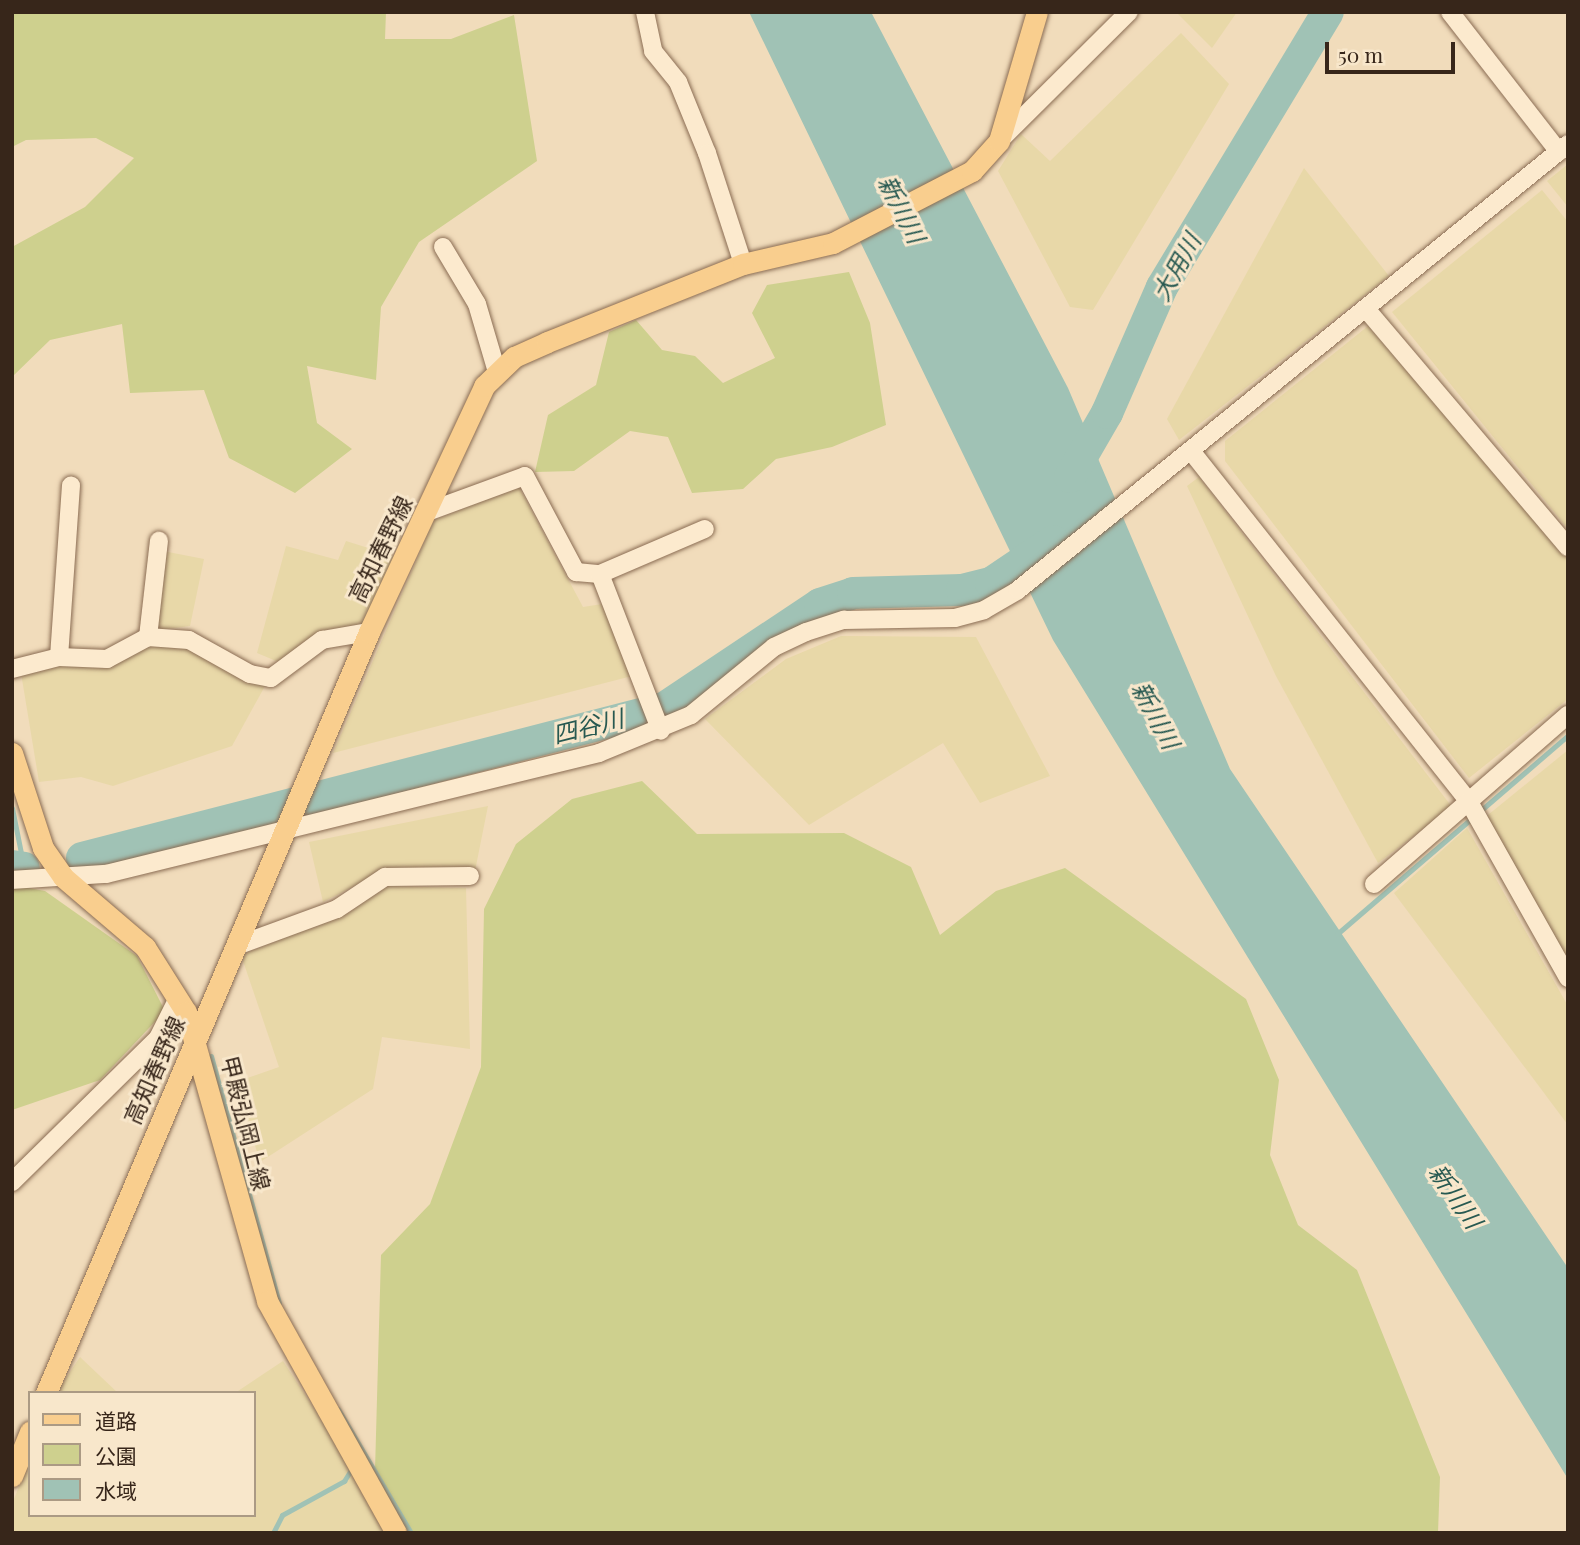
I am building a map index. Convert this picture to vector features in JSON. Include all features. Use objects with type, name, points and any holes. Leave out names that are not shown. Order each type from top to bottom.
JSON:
[{"type":"main road","name":"高知春野線","points":[[47,1391],[197,1037],[239,945],[369,632],[427,512],[472,404],[497,372],[547,342],[743,264],[833,243],[972,171],[999,141],[1037,12]]},
{"type":"main road","name":"甲殿弘岡上線","points":[[12,753],[24,804],[62,877],[145,947],[178,998],[197,1037],[267,1301],[396,1533]]},
{"type":"main road","points":[[12,1476],[28,1437]]},
{"type":"street","points":[[645,12],[653,51],[678,82],[707,153],[743,264]]},
{"type":"street","points":[[999,141],[1129,12]]},
{"type":"street","points":[[12,880],[106,874],[289,820],[599,753],[658,724],[774,647],[806,632],[844,620],[955,618],[984,610],[1191,451],[1563,148],[1450,12]]},
{"type":"street","points":[[443,247],[477,304],[497,372]]},
{"type":"street","points":[[1367,310],[1568,547]]},
{"type":"street","points":[[1191,451],[1469,802],[1568,978]]},
{"type":"street","points":[[427,512],[525,476],[576,572],[600,575],[705,529]]},
{"type":"street","points":[[59,657],[71,485]]},
{"type":"street","points":[[148,638],[159,541]]},
{"type":"street","points":[[600,575],[640,669],[639,682],[658,724]]},
{"type":"street","points":[[12,669],[59,657],[107,659],[148,638],[190,640],[250,674],[271,678],[323,640],[369,632]]},
{"type":"street","points":[[1374,884],[1568,715]]},
{"type":"street","points":[[239,945],[337,909],[385,877],[470,876]]},
{"type":"street","points":[[12,1182],[158,1038],[178,998]]},
{"type":"shaded area","points":[[1176,12],[1237,12],[1212,48]]},
{"type":"shaded area","points":[[1181,33],[1229,84],[1093,310],[1070,307],[998,171],[1021,134],[1050,161]]},
{"type":"shaded area","points":[[1568,164],[1568,207],[1547,181]]},
{"type":"shaded area","points":[[1304,168],[1389,276],[1179,440],[1167,419]]},
{"type":"shaded area","points":[[1542,190],[1568,222],[1568,529],[1392,312]]},
{"type":"shaded area","points":[[1368,326],[1568,558],[1568,699],[1469,778],[1225,461],[1225,441]]},
{"type":"shaded area","points":[[1199,477],[1452,807],[1378,863],[1276,676],[1187,486]]},
{"type":"shaded area","points":[[519,487],[583,607],[602,604],[632,676],[333,753],[434,520]]},
{"type":"shaded area","points":[[346,541],[397,557],[367,626],[281,663],[257,653],[286,546],[338,560]]},
{"type":"shaded area","points":[[163,551],[204,559],[190,626],[152,631]]},
{"type":"shaded area","points":[[841,636],[976,637],[1050,776],[980,803],[943,743],[809,825],[705,719],[786,659]]},
{"type":"shaded area","points":[[150,645],[189,648],[265,686],[232,746],[113,786],[81,777],[39,782],[21,673]]},
{"type":"shaded area","points":[[1568,750],[1568,966],[1483,819]]},
{"type":"shaded area","points":[[488,806],[475,871],[386,870],[323,902],[309,842]]},
{"type":"shaded area","points":[[1467,828],[1568,1006],[1568,1125],[1394,893]]},
{"type":"shaded area","points":[[387,886],[466,888],[470,1049],[382,1037],[373,1089],[260,1162],[236,1082],[279,1067],[241,955],[348,913]]},
{"type":"shaded area","points":[[80,1357],[116,1391],[57,1391]]},
{"type":"shaded area","points":[[283,1361],[357,1474],[387,1533],[12,1533],[12,1504],[28,1464],[28,1517],[256,1517],[256,1391],[238,1391]]},
{"type":"green space","points":[[12,12],[386,12],[385,39],[451,39],[514,15],[537,161],[419,242],[381,307],[376,380],[307,366],[317,423],[352,449],[295,493],[229,458],[204,390],[130,393],[122,324],[50,340],[12,377],[12,247],[85,207],[134,158],[96,138],[26,140],[12,147]]},
{"type":"green space","points":[[849,272],[870,323],[886,425],[832,447],[776,459],[743,489],[692,493],[668,437],[630,431],[574,471],[535,472],[548,415],[596,385],[609,332],[636,320],[662,350],[695,356],[723,383],[775,358],[752,313],[767,285]]},
{"type":"green space","points":[[642,781],[697,834],[844,833],[911,867],[940,935],[996,891],[1065,868],[1246,999],[1279,1080],[1270,1155],[1298,1225],[1357,1270],[1440,1477],[1438,1533],[406,1533],[375,1470],[381,1255],[430,1204],[481,1067],[484,909],[516,844],[572,799]]},
{"type":"green space","points":[[12,885],[45,891],[137,956],[165,1011],[100,1080],[12,1110]]},
{"type":"water","name":"新川川","points":[[749,12],[871,12],[1068,388],[1230,769],[1568,1268],[1568,1479],[1053,640]]},
{"type":"waterway","name":"大用川","points":[[1070,477],[1107,413],[1162,287],[1328,12]]},
{"type":"waterway","name":"四谷川","points":[[82,858],[664,708],[820,604],[853,593],[962,590],[991,583],[1053,541]]},
{"type":"waterway","points":[[1337,934],[1568,735]]},
{"type":"waterway","points":[[12,808],[24,868]]},
{"type":"waterway","name":"四谷川","points":[[12,866],[24,868]]},
{"type":"waterway","points":[[211,1056],[279,1303]]},
{"type":"waterway","points":[[338,1409],[411,1533]]},
{"type":"waterway","points":[[273,1533],[282,1515],[344,1481],[352,1468]]}]
